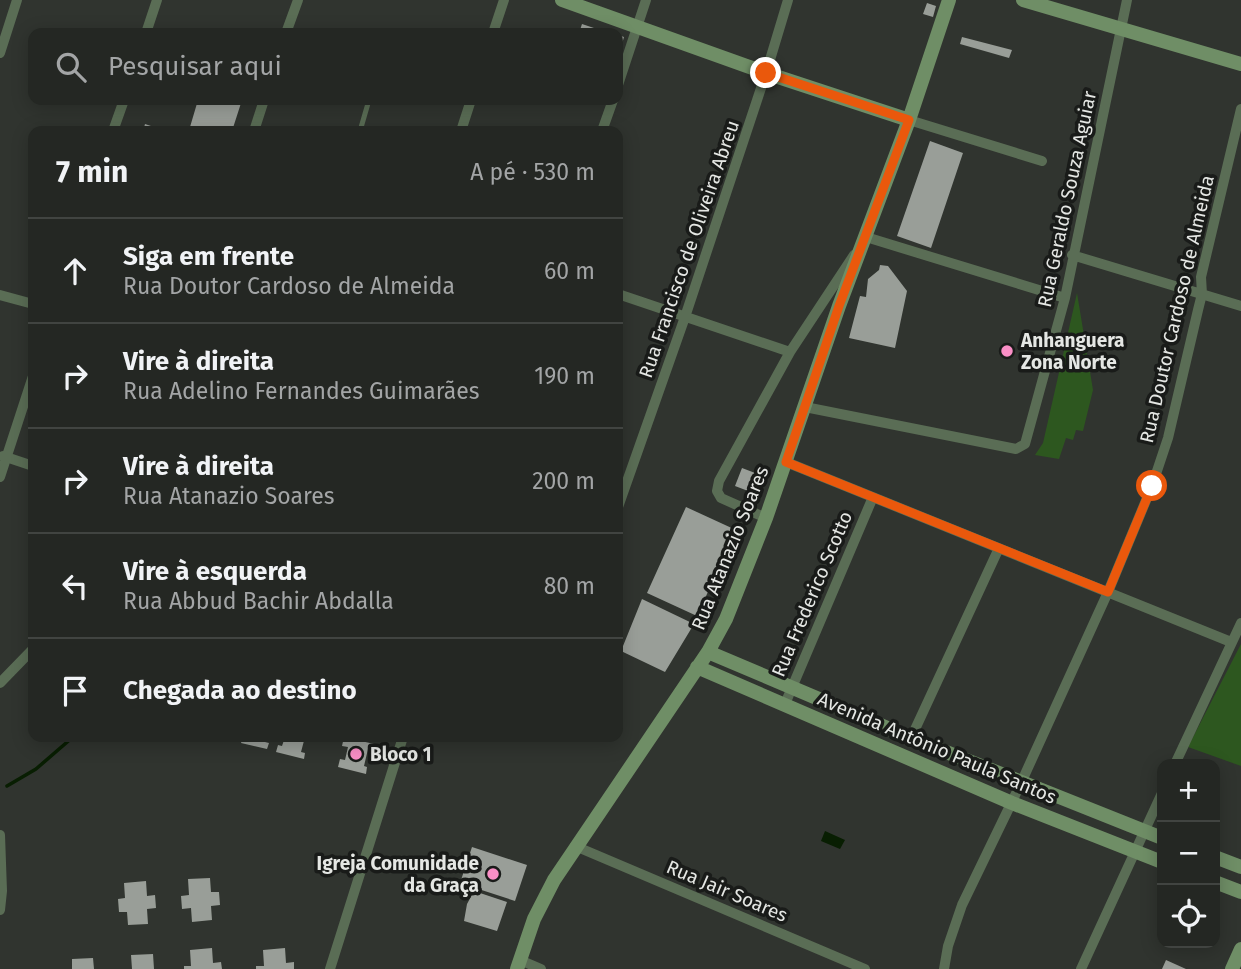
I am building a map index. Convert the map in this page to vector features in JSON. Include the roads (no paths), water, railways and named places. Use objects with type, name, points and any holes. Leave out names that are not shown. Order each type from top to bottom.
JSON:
[{"type":"street","points":[[0,53],[17,0]]},
{"type":"street","points":[[148,28],[157,0]]},
{"type":"street","points":[[288,28],[298,0]]},
{"type":"street","points":[[495,28],[504,0]]},
{"type":"street","points":[[562,0],[766,73],[1042,160]]},
{"type":"street","points":[[623,70],[646,0]]},
{"type":"street","name":"Rua Francisco de Oliveira Abreu","points":[[623,493],[685,317],[788,0]]},
{"type":"street","name":"Rua Atanazio Soares","points":[[519,965],[534,919],[554,880],[708,652],[726,619],[766,518],[839,306],[909,120],[949,0]]},
{"type":"street","points":[[1023,0],[1241,64]]},
{"type":"street","name":"Rua Geraldo Souza Aguiar","points":[[805,407],[1016,449],[1025,444],[1065,298],[1127,0]]},
{"type":"street","points":[[116,126],[122,105]]},
{"type":"street","points":[[256,126],[262,105]]},
{"type":"street","points":[[463,126],[469,105]]},
{"type":"street","points":[[604,126],[611,105]]},
{"type":"street","name":"Rua Doutor Cardoso de Almeida","points":[[944,969],[948,946],[962,905],[1012,803],[1108,592],[1152,486],[1168,438],[1202,294],[1202,277],[1241,109]]},
{"type":"street","points":[[766,518],[721,498],[717,491],[719,481],[790,352],[866,237],[1065,298]]},
{"type":"street","points":[[1072,255],[1241,306]]},
{"type":"street","points":[[0,295],[28,303]]},
{"type":"street","points":[[623,296],[790,352]]},
{"type":"street","points":[[824,300],[839,306]]},
{"type":"street","points":[[0,477],[3,456],[28,389]]},
{"type":"street","points":[[3,456],[28,464]]},
{"type":"street","points":[[786,462],[1231,642]]},
{"type":"street","name":"Rua Frederico Scotto","points":[[785,704],[873,497]]},
{"type":"street","points":[[911,738],[999,548]]},
{"type":"street","points":[[1177,759],[1241,623]]},
{"type":"street","name":"Avenida Antônio Paula Santos","points":[[708,652],[911,738],[1157,836]]},
{"type":"street","points":[[0,683],[28,654]]},
{"type":"street","name":"Avenida Antônio Paula Santos","points":[[697,667],[1012,803],[1157,860]]},
{"type":"street","points":[[330,969],[401,742]]},
{"type":"street","points":[[1081,969],[1157,804]]},
{"type":"street","points":[[0,835],[0,910]]},
{"type":"street","name":"Rua Jair Soares","points":[[575,846],[865,969]]},
{"type":"street","points":[[1220,859],[1241,867]]},
{"type":"street","points":[[1220,884],[1241,892]]},
{"type":"street","points":[[1232,969],[1241,949]]},
{"type":"street","points":[[519,965],[541,969]]},
{"type":"lane","points":[[361,126],[368,105]]},
{"type":"waterway","points":[[7,786],[36,769],[67,742]]},
{"type":"place","name":"Anhanguera Zona Norte","points":[[1007,351]]},
{"type":"place","name":"Bloco 1","points":[[356,754]]},
{"type":"place","name":"Igreja Comunidade da Graça","points":[[493,874]]}]
